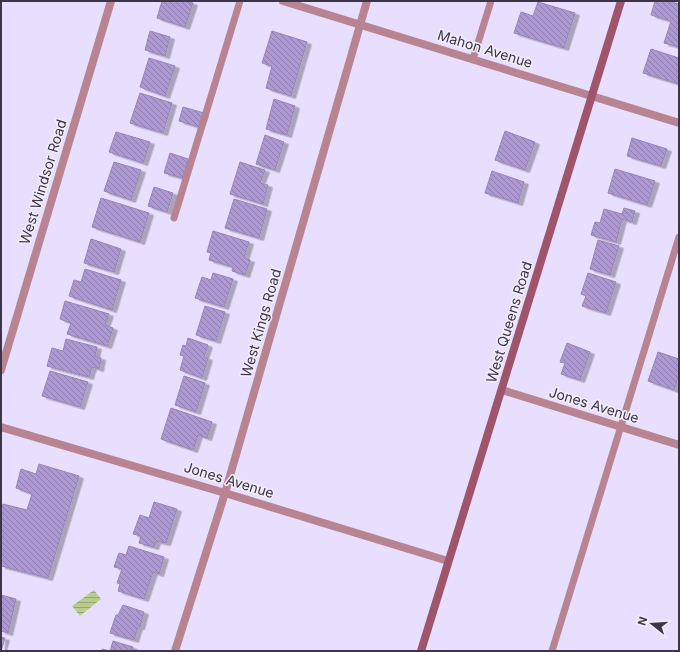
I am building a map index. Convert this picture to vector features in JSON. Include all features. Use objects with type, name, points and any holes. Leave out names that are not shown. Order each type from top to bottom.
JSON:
[{"type":"main road","name":"West Queens Road","points":[[421,651],[621,1]]},
{"type":"street","name":"West Windsor Road","points":[[1,370],[111,1]]},
{"type":"street","name":"Mahon Avenue","points":[[283,1],[679,123]]},
{"type":"street","name":"West Kings Road","points":[[175,651],[225,493],[368,1]]},
{"type":"street","name":"Jones Avenue","points":[[502,390],[679,445]]},
{"type":"street","name":"Jones Avenue","points":[[1,427],[448,561]]},
{"type":"lane","points":[[174,218],[240,1]]},
{"type":"lane","points":[[473,59],[491,1]]},
{"type":"lane","points":[[552,651],[679,237]]},
{"type":"shaded area","points":[[94,590],[101,599],[80,616],[72,606]]},
{"type":"building","points":[[162,1],[187,1],[193,3],[185,27],[157,18]]},
{"type":"building","points":[[655,1],[668,1],[679,4],[679,47],[664,43],[671,21],[651,15]]},
{"type":"building","points":[[538,2],[575,13],[564,48],[514,33],[521,12],[533,16]]},
{"type":"building","points":[[150,31],[170,37],[165,56],[145,50]]},
{"type":"building","points":[[272,31],[307,42],[291,96],[266,88],[272,66],[262,63]]},
{"type":"building","points":[[651,49],[679,58],[679,84],[643,73]]},
{"type":"building","points":[[149,58],[175,66],[165,96],[140,87]]},
{"type":"building","points":[[140,93],[172,103],[163,133],[130,123]]},
{"type":"building","points":[[274,99],[295,106],[287,135],[266,129]]},
{"type":"building","points":[[183,107],[204,113],[199,127],[179,121]]},
{"type":"building","points":[[505,131],[535,142],[525,170],[495,160]]},
{"type":"building","points":[[116,132],[150,142],[143,163],[109,152]]},
{"type":"building","points":[[265,135],[284,142],[275,170],[256,164]]},
{"type":"building","points":[[632,138],[667,149],[661,166],[627,156]]},
{"type":"building","points":[[170,153],[188,159],[183,178],[164,173]]},
{"type":"building","points":[[114,162],[141,170],[131,200],[104,191]]},
{"type":"building","points":[[240,162],[265,170],[260,183],[268,185],[263,204],[230,194]]},
{"type":"building","points":[[615,169],[655,181],[647,205],[608,193]]},
{"type":"building","points":[[492,171],[524,182],[518,203],[485,193]]},
{"type":"building","points":[[154,187],[173,193],[167,212],[148,206]]},
{"type":"building","points":[[101,198],[149,213],[140,242],[92,227]]},
{"type":"building","points":[[234,199],[267,209],[259,238],[225,228]]},
{"type":"building","points":[[624,208],[635,211],[632,222],[622,219],[616,242],[591,235],[595,222],[600,223],[604,209],[622,214]]},
{"type":"building","points":[[213,231],[249,242],[244,258],[250,260],[245,275],[232,271],[233,267],[209,260],[211,253],[207,252]]},
{"type":"building","points":[[91,239],[121,249],[114,272],[84,263]]},
{"type":"building","points":[[598,240],[619,246],[610,275],[590,269]]},
{"type":"building","points":[[85,269],[121,280],[112,310],[69,296],[74,280],[81,282]]},
{"type":"building","points":[[213,273],[233,279],[224,307],[195,298],[202,277],[211,280]]},
{"type":"building","points":[[588,273],[616,282],[606,313],[582,306],[586,296],[581,294]]},
{"type":"building","points":[[65,301],[109,314],[105,325],[113,328],[107,346],[67,334],[71,323],[60,319]]},
{"type":"building","points":[[205,306],[225,312],[216,341],[196,335]]},
{"type":"building","points":[[188,338],[208,345],[204,357],[208,358],[202,378],[180,370],[184,356],[180,355],[183,345],[186,346]]},
{"type":"building","points":[[66,339],[97,347],[95,356],[101,358],[99,369],[92,367],[89,377],[47,366],[52,348],[63,351]]},
{"type":"building","points":[[567,343],[590,352],[580,380],[561,374],[565,363],[560,362]]},
{"type":"building","points":[[658,352],[679,359],[679,374],[674,390],[648,381]]},
{"type":"building","points":[[50,371],[88,382],[80,407],[42,396]]},
{"type":"building","points":[[184,376],[205,383],[196,412],[175,405]]},
{"type":"building","points":[[171,408],[212,422],[207,438],[198,435],[193,450],[161,439]]},
{"type":"building","points":[[39,464],[79,476],[48,578],[1,566],[1,510],[3,504],[27,510],[32,494],[16,488],[21,469],[36,474]]},
{"type":"building","points":[[154,502],[177,509],[166,543],[156,541],[154,547],[139,543],[141,536],[133,534],[140,515],[149,518]]},
{"type":"building","points":[[129,546],[164,557],[159,574],[153,572],[144,599],[118,591],[120,584],[117,583],[122,569],[114,567],[119,553],[126,555]]},
{"type":"building","points":[[1,595],[16,599],[8,633],[1,631]]},
{"type":"building","points":[[123,605],[144,612],[140,627],[138,627],[134,640],[110,633],[116,615],[118,615]]},
{"type":"building","points":[[1,637],[5,638],[1,651]]},
{"type":"building","points":[[113,641],[133,647],[132,651],[110,651]]}]
